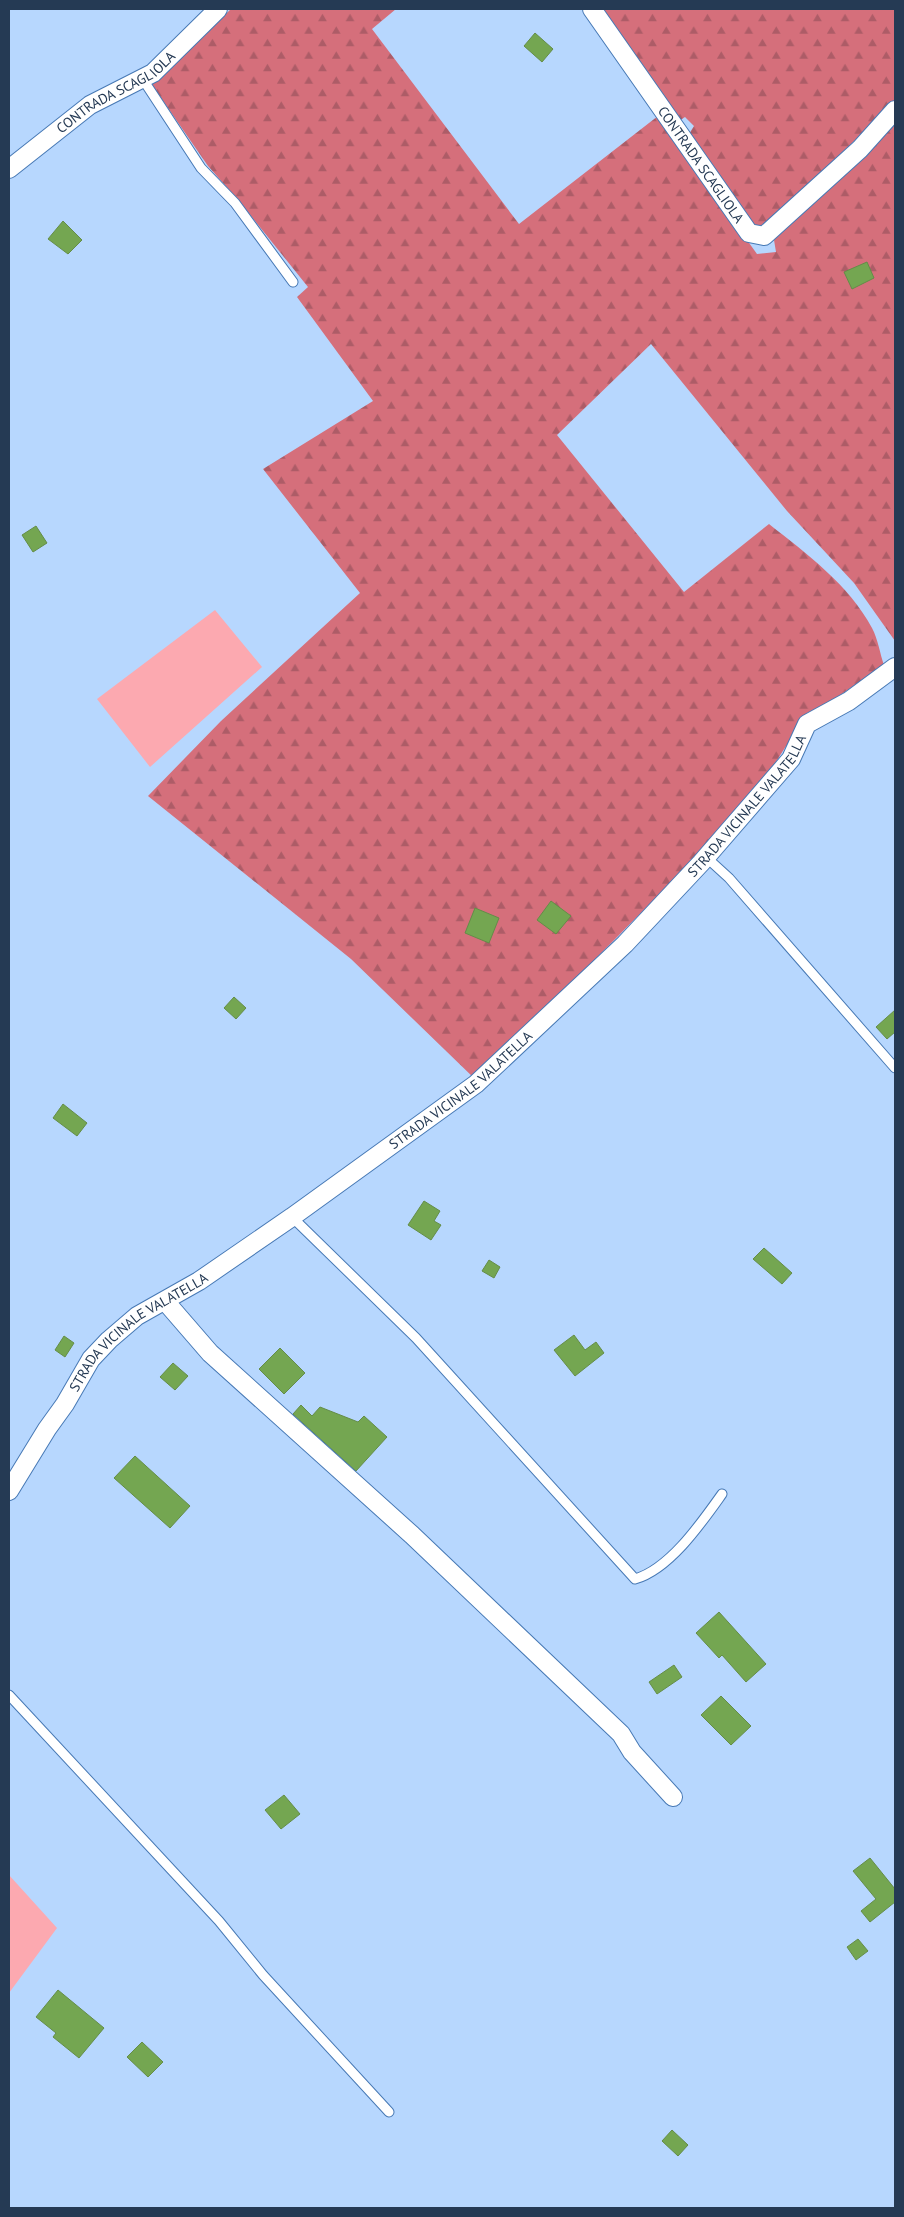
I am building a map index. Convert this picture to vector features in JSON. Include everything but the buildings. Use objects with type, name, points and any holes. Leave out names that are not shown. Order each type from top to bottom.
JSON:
[{"type":"street","name":"CONTRADA SCAGLIOLA","points":[[9,169],[90,105],[153,73],[218,9]]},
{"type":"street","name":"CONTRADA SCAGLIOLA","points":[[592,9],[749,233],[764,236],[860,149],[895,110]]},
{"type":"street","name":"STRADA VICINALE VALATELLA","points":[[9,1491],[47,1429],[65,1404],[91,1359],[137,1316],[199,1281],[292,1217],[476,1084],[625,944],[706,857],[791,759],[807,724],[849,701],[895,667]]},
{"type":"street","points":[[165,1301],[210,1353],[412,1535],[614,1727],[632,1752],[673,1797]]},
{"type":"lane","points":[[142,78],[201,168],[235,203],[293,282]]},
{"type":"lane","points":[[706,857],[730,878],[895,1068]]},
{"type":"lane","points":[[292,1217],[416,1338],[635,1579],[656,1569],[684,1544],[722,1494]]},
{"type":"lane","points":[[9,1695],[219,1922],[263,1975],[389,2112]]},
{"type":"shaded area","points":[[215,610],[262,667],[150,767],[97,699]]},
{"type":"shaded area","points":[[9,1875],[57,1928],[9,1993]]},
{"type":"green space","points":[[231,9],[396,9],[372,29],[519,224],[658,116],[757,254],[776,252],[774,240],[895,123],[895,641],[854,583],[787,511],[651,344],[557,435],[684,592],[769,524],[826,571],[852,598],[872,628],[884,665],[830,702],[807,713],[774,765],[697,856],[476,1080],[351,959],[148,796],[221,721],[360,593],[263,469],[373,401],[297,297],[308,287],[239,201],[208,166],[152,85]]},
{"type":"green space","points":[[600,9],[895,9],[895,102],[767,224],[760,228],[752,225],[689,134],[694,126],[685,117],[679,121]]}]
